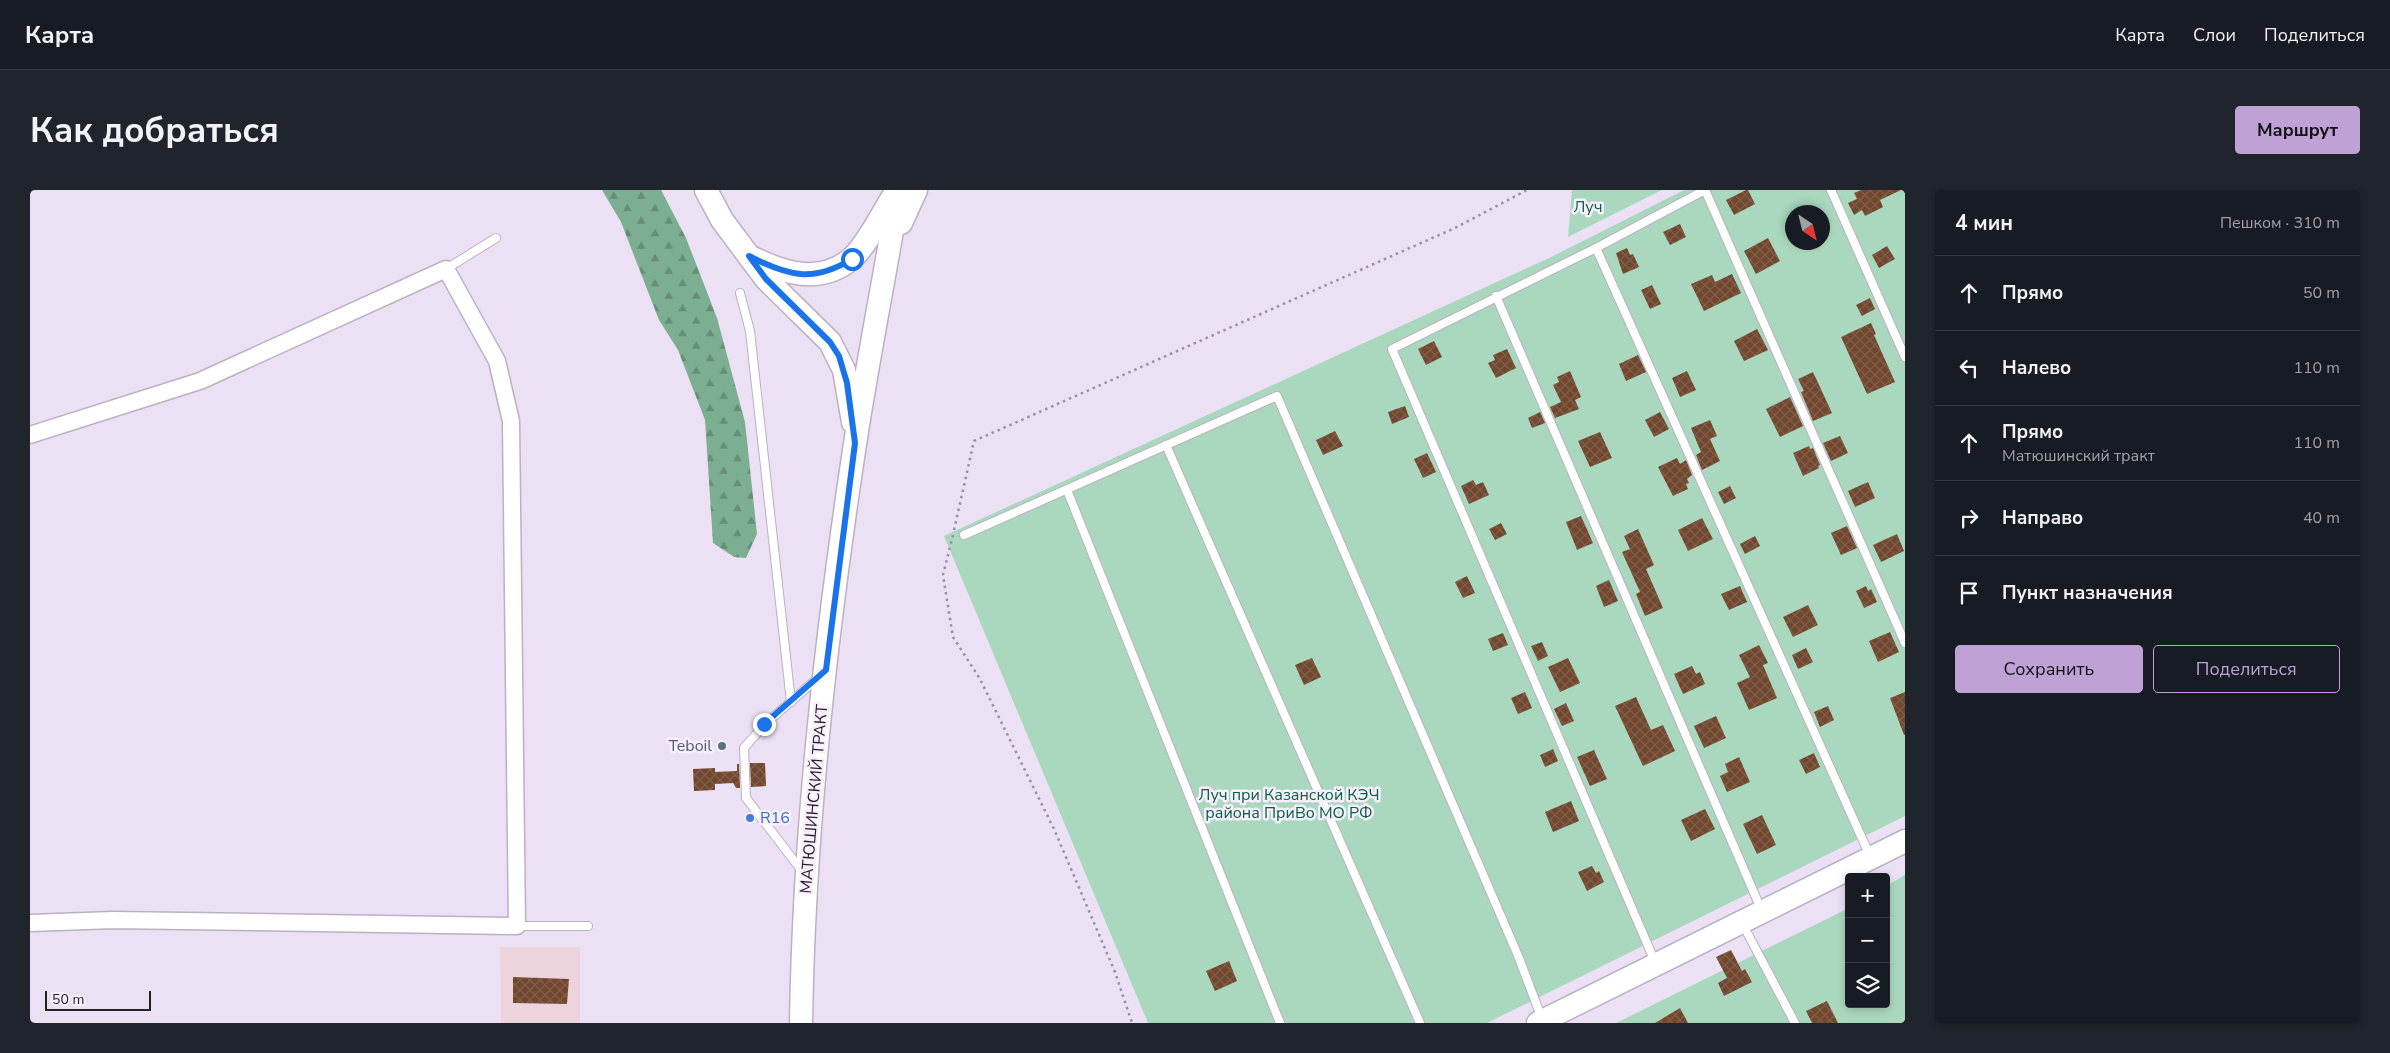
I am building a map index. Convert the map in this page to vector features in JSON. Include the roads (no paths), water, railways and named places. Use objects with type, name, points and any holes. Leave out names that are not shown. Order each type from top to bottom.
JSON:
[{"type":"street","points":[[706,190],[722,220],[766,279],[818,329],[839,356],[847,383],[855,443]]},
{"type":"street","points":[[749,256],[774,268],[795,274],[818,275],[835,269],[852,259],[898,190]]},
{"type":"street","name":"МАТЮШИНСКИЙ ТРАКТ","points":[[801,1023],[806,875],[816,747],[855,443],[898,190]]},
{"type":"street","points":[[890,246],[916,190]]},
{"type":"street","points":[[30,435],[200,381],[446,269],[497,361],[511,421],[518,926],[113,920],[30,923]]},
{"type":"street","points":[[1541,1022],[1905,841]]},
{"type":"lane","points":[[1656,964],[1392,349],[1596,248],[1705,190],[1905,643]]},
{"type":"lane","points":[[1831,190],[1905,357]]},
{"type":"lane","points":[[446,269],[496,238]]},
{"type":"lane","points":[[1596,248],[1871,858]]},
{"type":"lane","points":[[740,292],[750,331],[791,702]]},
{"type":"lane","points":[[1496,296],[1762,911]]},
{"type":"lane","points":[[964,535],[1277,396],[1519,958],[1541,1022]]},
{"type":"lane","points":[[1166,446],[1420,1023]]},
{"type":"lane","points":[[1067,490],[1280,1023]]},
{"type":"lane","points":[[806,875],[746,798],[744,748],[764,724],[826,670]]},
{"type":"lane","points":[[1741,922],[1795,1023]]},
{"type":"lane","points":[[518,926],[588,926]]},
{"type":"place","name":"Teboil","points":[[722,746]]},
{"type":"place","name":"R16","points":[[750,818]]},
{"type":"park label","name":"Луч","points":[[1588,207]]},
{"type":"park label","name":"Луч при Казанской КЭЧ района ПриВо МО РФ","points":[[1289,804]]}]
